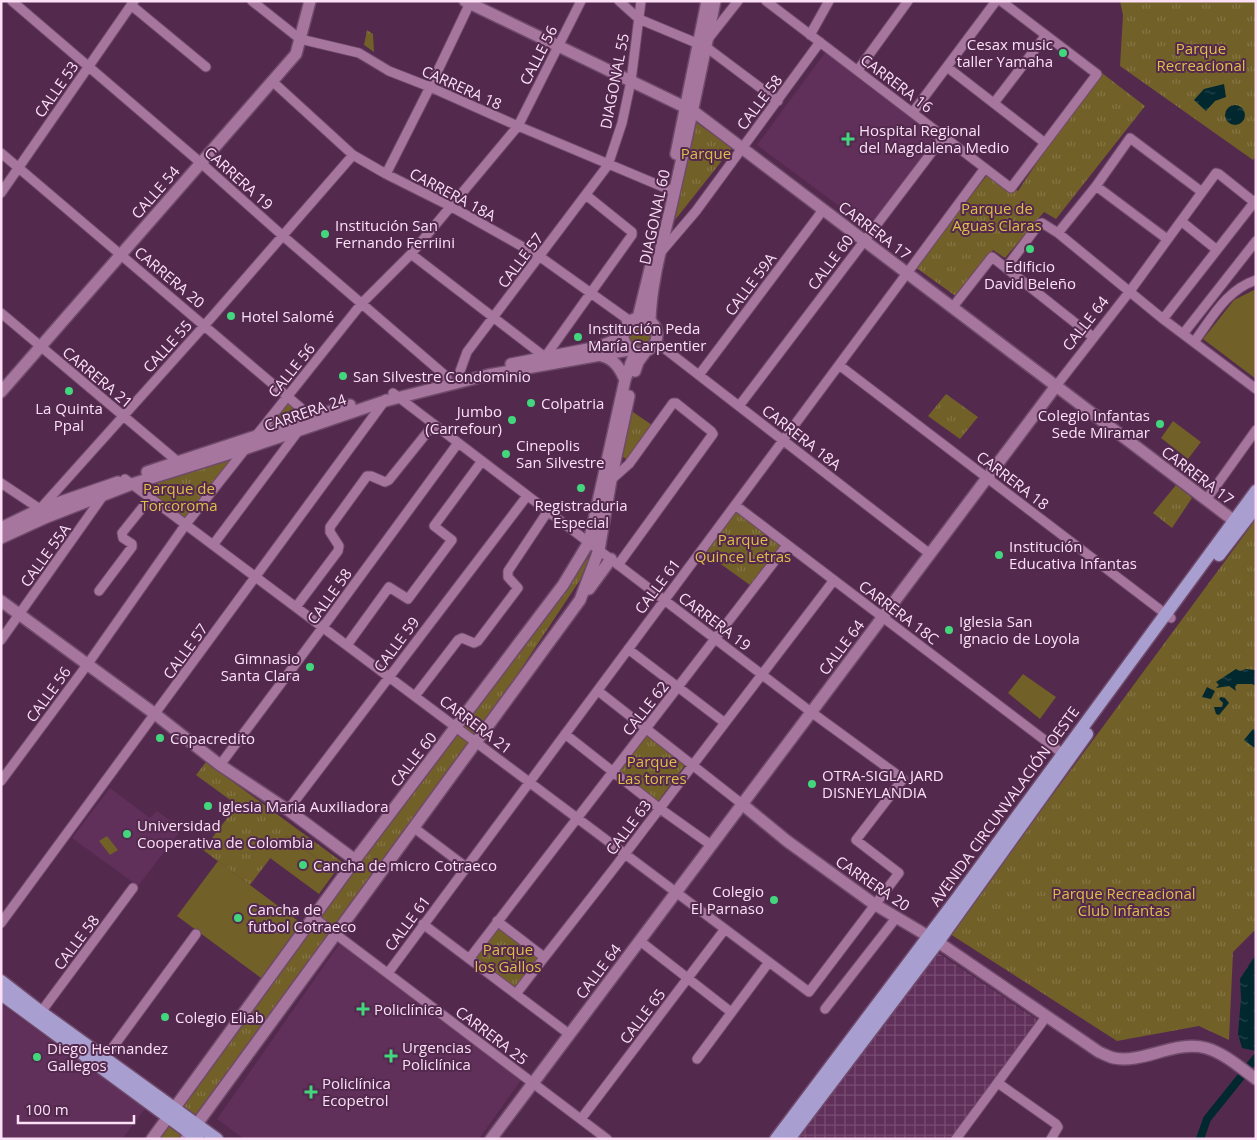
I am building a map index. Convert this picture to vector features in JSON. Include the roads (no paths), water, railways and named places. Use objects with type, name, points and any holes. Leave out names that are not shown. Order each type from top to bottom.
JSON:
[{"type":"main road","name":"AVENIDA CIRCUNVALACIÓN OESTE","points":[[789,1139],[1237,523],[1256,491]]},
{"type":"main road","name":"AVENIDA CIRCUNVALACIÓN OESTE","points":[[1237,523],[1256,507]]},
{"type":"main road","name":"AVENIDA CIRCUNVALACIÓN OESTE","points":[[776,1139],[933,939]]},
{"type":"main road","points":[[1,981],[105,1058],[171,1112],[193,1134],[217,1139]]},
{"type":"main road","points":[[1,994],[171,1112]]},
{"type":"street","name":"CARRERA 19","points":[[12,1],[447,377]]},
{"type":"street","name":"CARRERA 18","points":[[252,1],[300,39],[359,53],[389,71],[430,86],[608,165],[668,189]]},
{"type":"street","name":"CALLE 54","points":[[1,392],[296,54],[310,1]]},
{"type":"street","name":"CALLE 56","points":[[1,781],[87,665],[186,524],[362,303],[411,254],[518,126],[581,1]]},
{"type":"street","points":[[619,1],[639,19],[704,43],[778,100]]},
{"type":"street","name":"DIAGONAL 55","points":[[608,165],[622,123],[631,81],[641,1]]},
{"type":"street","name":"DIAGONAL 60","points":[[704,43],[706,1]]},
{"type":"street","name":"DIAGONAL 60","points":[[634,320],[715,1]]},
{"type":"street","points":[[704,43],[738,1]]},
{"type":"street","name":"CARRERA 16","points":[[766,1],[1011,188],[1045,143]]},
{"type":"street","points":[[810,35],[829,1]]},
{"type":"street","points":[[858,70],[908,1]]},
{"type":"street","points":[[913,112],[996,1]]},
{"type":"street","points":[[947,67],[1045,143],[1097,74],[1002,1]]},
{"type":"street","name":"CARRERA 17","points":[[468,2],[689,109],[1237,523]]},
{"type":"street","points":[[386,174],[430,86],[468,2]]},
{"type":"street","name":"CALLE 53","points":[[1,193],[132,3]]},
{"type":"street","points":[[132,3],[206,67]]},
{"type":"street","points":[[994,103],[1046,35]]},
{"type":"street","name":"CALLE 58","points":[[661,252],[696,211],[820,42]]},
{"type":"street","name":"CARRERA 18A","points":[[272,81],[353,155],[452,207],[539,256],[590,294],[634,320]]},
{"type":"street","name":"DIAGONAL 60","points":[[650,321],[650,306],[689,109]]},
{"type":"street","name":"CALLE 60","points":[[739,406],[944,136]]},
{"type":"street","points":[[1058,234],[1096,186],[1130,138],[1202,192]]},
{"type":"street","name":"CARRERA 20","points":[[1,153],[315,420]]},
{"type":"street","name":"CALLE 55","points":[[40,509],[204,326],[353,155]]},
{"type":"street","name":"CALLE 57","points":[[459,374],[467,352],[608,165]]},
{"type":"street","name":"CALLE 61","points":[[388,973],[985,168]]},
{"type":"street","name":"CALLE 64","points":[[491,1139],[1056,386],[1130,291],[1216,173],[1255,201]]},
{"type":"street","points":[[1096,186],[1167,239]]},
{"type":"street","points":[[411,254],[545,357],[632,235],[632,232],[586,195]]},
{"type":"street","points":[[1163,319],[1255,201]]},
{"type":"street","name":"CALLE 59A","points":[[699,375],[823,210]]},
{"type":"street","points":[[668,221],[672,225],[683,227]]},
{"type":"street","points":[[1181,222],[1218,250]]},
{"type":"street","points":[[1006,268],[1039,224],[1042,223],[1163,319],[1256,389]]},
{"type":"street","points":[[1183,334],[1256,240]]},
{"type":"street","points":[[952,308],[992,257],[1093,337]]},
{"type":"street","points":[[1227,277],[1240,287]]},
{"type":"street","points":[[1194,342],[1229,295],[1240,287],[1256,280]]},
{"type":"street","name":"CARRERA 21","points":[[1,313],[177,462]]},
{"type":"street","points":[[580,600],[599,550],[611,480],[638,362],[637,351],[623,337],[624,330],[634,320],[650,321],[656,329],[656,342],[637,351],[625,380],[589,542]]},
{"type":"street","name":"CARRERA 24","points":[[1,538],[47,517],[104,496],[128,482],[177,462],[257,435],[391,397],[447,377],[598,347],[623,337]]},
{"type":"street","name":"CARRERA 18A","points":[[656,342],[930,554]]},
{"type":"street","name":"CARRERA 24","points":[[391,397],[488,375],[637,351]]},
{"type":"street","points":[[602,356],[618,367],[625,380]]},
{"type":"street","name":"CARRERA 18","points":[[839,365],[1168,616]]},
{"type":"street","name":"CARRERA 19","points":[[391,397],[434,424],[811,712],[902,779],[856,840],[899,873],[874,904]]},
{"type":"street","name":"CALLE 57","points":[[1,923],[391,397]]},
{"type":"street","points":[[193,1134],[335,934],[580,600],[614,562],[713,434],[711,430],[676,403],[673,403],[629,464],[611,480]]},
{"type":"street","name":"CARRERA 24","points":[[1,528],[40,509],[109,486],[247,448],[299,430],[315,420]]},
{"type":"street","points":[[296,607],[338,551],[339,546],[330,532],[330,527],[367,476],[372,476],[385,482],[389,480],[434,424]]},
{"type":"street","points":[[213,545],[299,430]]},
{"type":"street","points":[[1206,500],[1256,430]]},
{"type":"street","name":"CALLE 58","points":[[220,764],[458,443]]},
{"type":"street","points":[[617,454],[622,461],[629,464]]},
{"type":"street","points":[[347,645],[389,586],[408,599],[452,540],[434,526],[482,461]]},
{"type":"street","name":"CARRERA 21","points":[[128,482],[809,992],[874,904]]},
{"type":"street","points":[[1,483],[40,509]]},
{"type":"street","name":"CALLE 55A","points":[[1,640],[104,496],[109,486]]},
{"type":"street","name":"CALLE 59","points":[[288,810],[527,496]]},
{"type":"street","points":[[99,591],[132,548],[132,544],[123,538],[122,533],[150,498]]},
{"type":"street","name":"CARRERA 18C","points":[[735,505],[1066,756]]},
{"type":"street","points":[[415,696],[458,640],[462,638],[474,643],[478,641],[518,588],[508,577],[508,571],[548,512]]},
{"type":"street","name":"CALLE 60","points":[[152,1139],[355,860],[563,585],[589,542]]},
{"type":"street","name":"CALLE 62","points":[[469,959],[787,544]]},
{"type":"street","name":"CALLE 63","points":[[516,994],[834,580]]},
{"type":"street","points":[[1,600],[258,792],[288,810],[355,860]]},
{"type":"street","points":[[628,650],[725,723]]},
{"type":"street","name":"CARRERA 20","points":[[602,694],[787,841],[874,904],[933,939],[1099,1052],[1113,1058],[1128,1059],[1192,1046],[1207,1048],[1256,1078]]},
{"type":"street","points":[[564,734],[659,808],[711,845]]},
{"type":"street","points":[[413,827],[466,866]]},
{"type":"street","name":"CALLE 58","points":[[41,1012],[133,888]]},
{"type":"street","name":"CARRERA 25","points":[[313,917],[607,1139]]},
{"type":"street","points":[[826,1009],[896,918]]},
{"type":"street","points":[[497,921],[544,957]]},
{"type":"street","points":[[424,924],[569,1034]]},
{"type":"street","name":"CALLE 65","points":[[581,1119],[725,928]]},
{"type":"street","points":[[105,1058],[196,934]]},
{"type":"street","points":[[640,941],[731,1012]]},
{"type":"street","points":[[697,1059],[769,962]]},
{"type":"street","points":[[956,1139],[1046,1017]]},
{"type":"street","points":[[998,1083],[1056,1124],[1058,1127],[1057,1131],[1051,1139]]},
{"type":"water","points":[[1224,84],[1226,97],[1215,101],[1206,111],[1194,100],[1204,89]]},
{"type":"water","points":[[1235,105],[1242,108],[1245,115],[1242,122],[1235,125],[1228,122],[1225,115],[1228,108]]},
{"type":"water","points":[[1236,669],[1240,671],[1246,669],[1256,670],[1256,686],[1252,684],[1237,684],[1235,687],[1236,691],[1229,686],[1216,688],[1219,685],[1216,682]]},
{"type":"water","points":[[1207,687],[1215,691],[1211,699],[1202,697]]},
{"type":"water","points":[[1221,697],[1225,698],[1229,703],[1219,715],[1216,714],[1214,707],[1222,707],[1223,703],[1219,699]]},
{"type":"water","points":[[1253,729],[1256,731],[1256,749],[1244,740]]},
{"type":"water","points":[[1256,954],[1256,1051],[1242,1048],[1238,1034],[1241,998],[1240,979]]},
{"type":"waterway","points":[[1200,1139],[1207,1119],[1256,1058]]},
{"type":"place","name":"Cesax music taller Yamaha","points":[[1063,53]]},
{"type":"place","name":"Hospital Regional del Magdalena Medio","points":[[848,139]]},
{"type":"place","name":"Institución San Fernando Ferriini","points":[[325,234]]},
{"type":"place","name":"Edificio David Beleño","points":[[1030,249]]},
{"type":"place","name":"Hotel Salomé","points":[[231,316]]},
{"type":"place","name":"Institución Peda María Carpentier","points":[[578,337]]},
{"type":"place","name":"San Silvestre Condominio","points":[[343,376]]},
{"type":"place","name":"La Quinta Ppal","points":[[69,391]]},
{"type":"place","name":"Colpatria","points":[[531,403]]},
{"type":"place","name":"Jumbo (Carrefour)","points":[[512,420]]},
{"type":"place","name":"Colegio Infantas Sede Miramar","points":[[1160,424]]},
{"type":"place","name":"Cinepolis San Silvestre","points":[[506,454]]},
{"type":"place","name":"Registraduria Especial","points":[[581,488]]},
{"type":"place","name":"Institución Educativa Infantas","points":[[999,555]]},
{"type":"place","name":"Iglesia San Ignacio de Loyola","points":[[949,630]]},
{"type":"place","name":"Gimnasio Santa Clara","points":[[310,667]]},
{"type":"place","name":"Copacredito","points":[[160,738]]},
{"type":"place","name":"OTRA-SIGLA JARD DISNEYLANDIA","points":[[812,784]]},
{"type":"place","name":"Iglesia Maria Auxiliadora","points":[[208,806]]},
{"type":"place","name":"Universidad Cooperativa de Colombia","points":[[127,834]]},
{"type":"place","name":"Cancha de micro Cotraeco","points":[[303,865]]},
{"type":"place","name":"Colegio El Parnaso","points":[[774,900]]},
{"type":"place","name":"Cancha de futbol Cotraeco","points":[[238,918]]},
{"type":"place","name":"Policlínica","points":[[363,1009]]},
{"type":"place","name":"Colegio Eliab","points":[[165,1017]]},
{"type":"place","name":"Urgencias Policlínica","points":[[391,1056]]},
{"type":"place","name":"Diego Hernandez Gallegos","points":[[37,1057]]},
{"type":"place","name":"Policlínica Ecopetrol","points":[[311,1092]]},
{"type":"park label","name":"Parque Recreacional","points":[[1201,56]]},
{"type":"park label","name":"Parque","points":[[706,153]]},
{"type":"park label","name":"Parque de Aguas Claras","points":[[997,216]]},
{"type":"park label","name":"Parque de Torcoroma","points":[[179,496]]},
{"type":"park label","name":"Parque Quince Letras","points":[[743,548]]},
{"type":"park label","name":"Parque Las torres","points":[[652,770]]},
{"type":"park label","name":"Parque Recreacional Club Infantas","points":[[1124,902]]},
{"type":"park label","name":"Parque los Gallos","points":[[508,958]]}]
